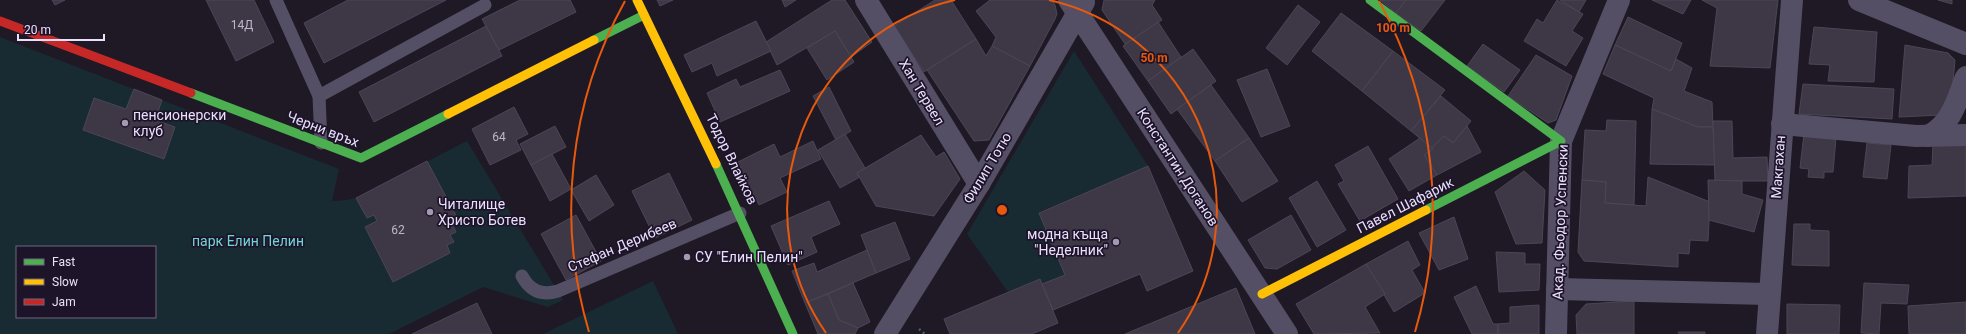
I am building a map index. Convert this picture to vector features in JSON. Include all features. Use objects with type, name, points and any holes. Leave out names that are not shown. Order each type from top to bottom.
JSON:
[{"type":"street","name":"Тодор Влайков","points":[[637,0],[740,213],[793,334]]},
{"type":"street","name":"Хан Тервел","points":[[866,0],[978,184]]},
{"type":"street","points":[[1370,0],[1561,141]]},
{"type":"street","name":"Акад. Фьодор Успенски","points":[[1556,334],[1561,141],[1619,0]]},
{"type":"street","name":"Макгахан","points":[[1767,334],[1768,294],[1792,0]]},
{"type":"street","points":[[1859,0],[1966,44]]},
{"type":"street","name":"Филип Тотю","points":[[885,334],[978,184],[1077,4]]},
{"type":"street","name":"Константин Доганов","points":[[1077,4],[1287,334]]},
{"type":"street","name":"Черни връх","points":[[0,21],[361,158],[644,15]]},
{"type":"street","points":[[1928,136],[1939,131],[1948,121],[1966,77]]},
{"type":"street","points":[[1782,124],[1928,136],[1966,135]]},
{"type":"street","name":"Павел Шафарик","points":[[1262,294],[1561,141]]},
{"type":"street","points":[[1557,289],[1768,294]]},
{"type":"lane","points":[[276,0],[319,96],[322,120],[321,143]]},
{"type":"lane","points":[[319,96],[485,5]]},
{"type":"lane","name":"Стефан Дерибеев","points":[[522,276],[526,284],[541,293],[550,294],[740,213]]},
{"type":"green space","name":"парк Елин Пелин","points":[[0,37],[339,169],[332,201],[356,198],[467,141],[563,300],[548,307],[483,287],[389,334],[0,334]]},
{"type":"green space","points":[[1074,51],[1148,166],[1039,212],[1065,275],[1042,284],[1040,279],[1008,292],[967,234]]},
{"type":"green space","points":[[653,281],[678,334],[543,334]]},
{"type":"building","points":[[52,0],[65,0],[55,5]]},
{"type":"building","points":[[206,0],[254,0],[274,42],[236,61]]},
{"type":"building","points":[[348,0],[446,0],[324,63],[304,23]]},
{"type":"building","points":[[520,0],[570,0],[576,12],[499,50],[482,19]]},
{"type":"building","points":[[657,0],[673,0],[660,6]]},
{"type":"building","points":[[782,0],[796,0],[785,7]]},
{"type":"building","points":[[832,0],[845,0],[872,42],[851,57],[835,31],[777,65],[766,42]]},
{"type":"building","points":[[935,0],[951,0],[976,39],[924,72],[894,26]]},
{"type":"building","points":[[990,0],[1052,0],[1057,14],[1030,66],[992,46],[996,37],[976,11]]},
{"type":"building","points":[[1104,0],[1155,0],[1152,5],[1162,20],[1125,44],[1102,10]]},
{"type":"building","points":[[1380,0],[1406,0],[1396,13]]},
{"type":"building","points":[[1406,0],[1445,0],[1421,31],[1396,13]]},
{"type":"building","points":[[1557,0],[1583,14],[1572,31],[1583,38],[1566,66],[1524,41],[1537,19],[1543,23]]},
{"type":"building","points":[[1560,0],[1586,0],[1579,12]]},
{"type":"building","points":[[1652,0],[1691,0],[1683,14]]},
{"type":"building","points":[[1702,0],[1778,0],[1770,68],[1710,66],[1717,8]]},
{"type":"building","points":[[1938,0],[1952,0],[1952,4]]},
{"type":"building","points":[[1298,5],[1320,22],[1287,65],[1266,48]]},
{"type":"building","points":[[1341,13],[1393,51],[1362,91],[1312,51]]},
{"type":"building","points":[[1628,17],[1682,43],[1671,71],[1615,45]]},
{"type":"building","points":[[756,21],[771,51],[717,76],[712,63],[692,72],[684,55]]},
{"type":"building","points":[[1158,22],[1181,57],[1148,81],[1123,46]]},
{"type":"building","points":[[486,26],[502,56],[374,122],[359,92]]},
{"type":"building","points":[[1814,27],[1877,32],[1874,82],[1828,81],[1830,65],[1809,64]]},
{"type":"building","points":[[835,31],[854,62],[827,80],[807,48]]},
{"type":"building","points":[[976,39],[986,56],[992,46],[1030,66],[989,140],[974,141],[927,70]]},
{"type":"building","points":[[1483,44],[1520,70],[1504,92],[1467,66]]},
{"type":"building","points":[[1615,45],[1671,71],[1676,59],[1692,68],[1684,91],[1712,102],[1713,127],[1698,127],[1652,109],[1654,98],[1603,74]]},
{"type":"building","points":[[1905,45],[1948,53],[1955,60],[1952,93],[1941,115],[1899,117]]},
{"type":"building","points":[[1193,49],[1216,81],[1171,114],[1148,81]]},
{"type":"building","points":[[1393,51],[1445,90],[1411,131],[1362,91]]},
{"type":"building","points":[[1536,55],[1572,76],[1556,120],[1548,123],[1508,96]]},
{"type":"building","points":[[1267,69],[1290,126],[1261,137],[1237,80]]},
{"type":"building","points":[[780,70],[790,91],[720,122],[707,93],[736,79],[740,87]]},
{"type":"building","points":[[1803,84],[1894,89],[1892,119],[1799,114]]},
{"type":"building","points":[[1211,85],[1249,138],[1215,161],[1177,109]]},
{"type":"building","points":[[829,87],[851,131],[836,140],[813,96]]},
{"type":"building","name":"пенсионерски клуб","points":[[134,89],[162,100],[155,120],[175,127],[164,159],[83,130],[94,98],[126,109]]},
{"type":"building","points":[[1441,96],[1471,121],[1453,143],[1444,136],[1433,149],[1411,131]]},
{"type":"building","points":[[514,107],[528,134],[516,140],[521,150],[490,165],[472,129]]},
{"type":"building","points":[[1652,109],[1698,127],[1713,127],[1715,165],[1650,164]]},
{"type":"building","points":[[1607,120],[1636,121],[1634,205],[1605,203],[1606,182],[1582,180],[1585,130],[1606,131]]},
{"type":"building","points":[[1713,121],[1732,121],[1733,158],[1767,157],[1768,181],[1715,181]]},
{"type":"building","points":[[555,126],[566,147],[531,165],[520,144]]},
{"type":"building","points":[[1467,126],[1481,152],[1437,175],[1424,155],[1444,136],[1453,143]]},
{"type":"building","points":[[845,134],[865,168],[857,173],[860,177],[840,188],[818,150]]},
{"type":"building","points":[[1804,134],[1836,138],[1833,172],[1824,172],[1824,178],[1808,177],[1809,169],[1800,168]]},
{"type":"building","points":[[921,135],[936,157],[944,152],[960,179],[934,216],[876,206],[857,173]]},
{"type":"building","points":[[1249,138],[1278,181],[1242,202],[1215,161]]},
{"type":"building","points":[[1420,138],[1433,149],[1424,155],[1437,175],[1409,191],[1389,159]]},
{"type":"building","points":[[813,141],[821,159],[780,178],[787,192],[759,205],[738,162],[774,144],[780,157]]},
{"type":"building","points":[[1966,141],[1966,196],[1908,198],[1909,166],[1932,165],[1933,143]]},
{"type":"building","points":[[1867,143],[1891,145],[1887,179],[1863,177]]},
{"type":"building","points":[[1368,146],[1398,199],[1360,221],[1338,184],[1344,181],[1335,165]]},
{"type":"building","points":[[552,154],[571,189],[550,201],[531,165]]},
{"type":"building","points":[[427,161],[460,223],[453,226],[456,232],[450,235],[454,242],[447,245],[450,253],[393,282],[365,227],[377,221],[374,215],[367,218],[356,198]]},
{"type":"building","name":"модна къща \"Неделник\"","points":[[1148,166],[1193,271],[1147,291],[1140,274],[1053,310],[1042,284],[1065,275],[1039,213]]},
{"type":"building","points":[[1524,171],[1545,190],[1542,243],[1516,244],[1495,192]]},
{"type":"building","points":[[669,173],[692,220],[655,238],[632,191]]},
{"type":"building","points":[[596,175],[614,205],[589,221],[571,190]]},
{"type":"building","points":[[1648,177],[1710,202],[1708,241],[1690,240],[1689,254],[1678,253],[1678,267],[1584,261],[1578,252],[1582,180],[1606,182],[1605,203],[1646,206]]},
{"type":"building","points":[[1708,180],[1742,181],[1742,194],[1763,200],[1754,232],[1709,220]]},
{"type":"building","points":[[1317,181],[1346,230],[1317,247],[1289,198]]},
{"type":"building","points":[[829,201],[840,224],[811,237],[817,252],[788,265],[771,226]]},
{"type":"building","points":[[576,215],[601,261],[566,280],[541,234]]},
{"type":"building","points":[[1291,215],[1311,250],[1277,269],[1265,268],[1248,240]]},
{"type":"building","points":[[1454,217],[1468,259],[1439,270],[1419,233]]},
{"type":"building","points":[[895,222],[910,259],[876,273],[861,235]]},
{"type":"building","points":[[1794,224],[1810,224],[1810,230],[1829,231],[1829,266],[1792,265]]},
{"type":"building","points":[[1408,241],[1420,265],[1412,270],[1425,293],[1394,312],[1366,264]]},
{"type":"building","points":[[867,250],[876,273],[805,303],[792,271],[814,263],[817,272]]},
{"type":"building","points":[[1496,252],[1525,253],[1525,264],[1540,264],[1539,290],[1499,292]]},
{"type":"building","points":[[1366,264],[1385,294],[1365,307],[1380,333],[1314,334],[1296,304]]},
{"type":"building","points":[[1040,279],[1058,323],[1032,334],[950,334],[944,319]]},
{"type":"building","points":[[853,283],[870,322],[858,328],[839,320],[828,294]]},
{"type":"building","points":[[1864,283],[1909,285],[1907,304],[1881,303],[1879,334],[1861,333]]},
{"type":"building","points":[[1476,286],[1493,324],[1498,324],[1498,334],[1472,334],[1454,297]]},
{"type":"building","points":[[1236,288],[1255,334],[1125,334]]},
{"type":"building","points":[[828,294],[839,320],[858,328],[855,334],[818,334],[805,303]]},
{"type":"building","points":[[1634,301],[1634,334],[1577,334],[1576,315],[1586,304]]},
{"type":"building","points":[[1966,302],[1966,334],[1909,334],[1908,306]]},
{"type":"building","points":[[477,303],[492,334],[412,334]]},
{"type":"building","points":[[1787,304],[1840,305],[1839,334],[1787,334]]},
{"type":"building","points":[[1539,305],[1539,334],[1498,334],[1498,324],[1510,323],[1510,307]]},
{"type":"building","points":[[1678,332],[1705,332],[1705,334],[1679,334]]},
{"type":"traffic: fast","points":[[1370,0],[1561,141],[1426,210]]},
{"type":"traffic: fast","points":[[594,40],[644,15]]},
{"type":"traffic: fast","points":[[191,93],[361,158],[448,114]]},
{"type":"traffic: fast","points":[[716,164],[793,334]]},
{"type":"traffic: slow","points":[[637,0],[716,164]]},
{"type":"traffic: slow","points":[[448,114],[594,40]]},
{"type":"traffic: slow","points":[[1262,294],[1426,210]]},
{"type":"traffic: jam","points":[[0,21],[191,93]]},
{"type":"place","name":"пенсионерски клуб","points":[[125,123]]},
{"type":"place","name":"Читалище Христо Ботев","points":[[430,212]]},
{"type":"place","name":"модна къща \"Неделник\"","points":[[1116,242]]},
{"type":"place","name":"СУ \"Елин Пелин\"","points":[[687,257]]}]
